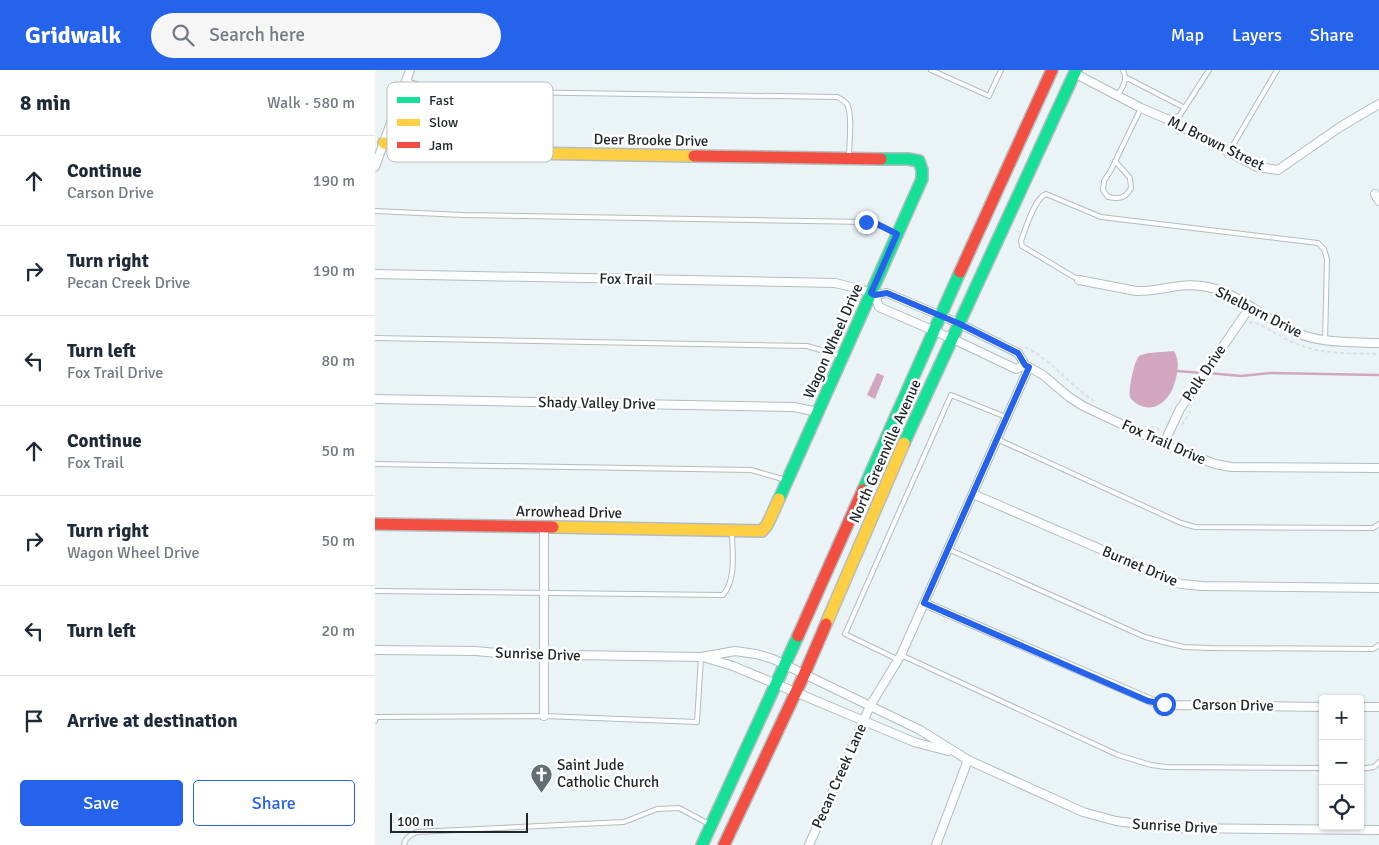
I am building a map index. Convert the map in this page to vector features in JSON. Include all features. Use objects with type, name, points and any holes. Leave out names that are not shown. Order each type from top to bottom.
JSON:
[{"type":"main road","name":"North Greenville Avenue","points":[[702,845],[777,685],[933,330],[1052,70]]},
{"type":"main road","name":"North Greenville Avenue","points":[[724,845],[804,675],[894,465],[960,324],[1072,71]]},
{"type":"main road","name":"Deer Brooke Drive","points":[[553,153],[908,159],[919,161]]},
{"type":"main road","name":"Wagon Wheel Drive","points":[[762,531],[767,525],[842,357],[873,294],[922,179],[922,166],[919,161]]},
{"type":"main road","name":"Arrowhead Drive","points":[[375,524],[762,531]]},
{"type":"main road","points":[[711,825],[729,832]]},
{"type":"street","points":[[405,81],[410,70]]},
{"type":"street","name":"MJ Brown Street","points":[[1072,71],[1257,167],[1277,170],[1340,127],[1379,104]]},
{"type":"street","points":[[375,167],[387,134]]},
{"type":"street","name":"Fox Trail","points":[[375,274],[835,283],[873,294],[887,293],[940,315]]},
{"type":"street","name":"Shelborn Drive","points":[[1079,280],[1136,291],[1180,285],[1202,286],[1221,291],[1287,329],[1319,341],[1379,343]]},
{"type":"street","points":[[873,294],[879,307],[933,330]]},
{"type":"street","name":"Polk Drive","points":[[1164,443],[1180,409],[1250,307]]},
{"type":"street","name":"Fox Trail Drive","points":[[940,315],[1018,353],[1027,366],[1043,375],[1083,406],[1200,460],[1231,467],[1379,468]]},
{"type":"street","name":"Fox Trail Drive","points":[[933,330],[1016,369],[1027,366]]},
{"type":"street","name":"Pecan Creek Lane","points":[[809,845],[870,706],[900,658],[1007,417],[1027,366]]},
{"type":"street","name":"Shady Valley Drive","points":[[375,399],[794,407],[818,412]]},
{"type":"street","name":"Burnet Drive","points":[[973,494],[1181,584],[1202,586],[1379,588]]},
{"type":"street","points":[[544,527],[544,716]]},
{"type":"street","name":"Carson Drive","points":[[924,603],[1156,703],[1319,707]]},
{"type":"street","name":"Sunrise Drive","points":[[375,650],[701,657],[735,651],[767,657],[920,730],[968,760],[1083,812],[1116,821],[1169,828],[1379,830]]},
{"type":"street","name":"Sunrise Drive","points":[[701,657],[733,666],[914,742],[955,753]]},
{"type":"street","points":[[1364,707],[1379,707]]},
{"type":"street","points":[[936,845],[968,760]]},
{"type":"lane","points":[[931,70],[989,96],[1001,70]]},
{"type":"lane","points":[[1117,96],[1125,82],[1123,70]]},
{"type":"lane","points":[[1169,120],[1180,115],[1209,70]]},
{"type":"lane","points":[[1229,152],[1277,70]]},
{"type":"lane","points":[[1125,76],[1185,108]]},
{"type":"lane","points":[[553,93],[837,97],[848,106],[849,158]]},
{"type":"lane","points":[[1115,162],[1129,178],[1131,188],[1127,195],[1119,199],[1107,197],[1103,190],[1104,181],[1141,108]]},
{"type":"lane","points":[[1079,280],[1022,246],[1021,242],[1036,204],[1042,195],[1046,194],[1101,217],[1318,243],[1324,249],[1327,259],[1325,341]]},
{"type":"lane","points":[[375,211],[463,215],[866,222],[875,223],[897,234]]},
{"type":"lane","points":[[375,338],[807,346],[842,357]]},
{"type":"lane","points":[[1007,417],[951,395],[845,634],[1118,755],[1151,765],[1166,767],[1319,768]]},
{"type":"lane","points":[[997,439],[1181,523],[1195,526],[1353,528],[1373,528],[1379,524]]},
{"type":"lane","points":[[375,464],[751,470],[787,480]]},
{"type":"lane","points":[[375,591],[723,595],[728,589],[732,578],[732,531]]},
{"type":"lane","points":[[948,548],[1145,637],[1184,647],[1373,649],[1379,645]]},
{"type":"lane","points":[[375,721],[376,717],[544,716],[697,722],[701,657]]},
{"type":"lane","points":[[1364,768],[1374,767],[1379,762]]},
{"type":"lane","points":[[404,845],[411,834],[417,832],[624,822],[657,809],[679,808],[711,825]]},
{"type":"path","points":[[1021,345],[1041,356],[1075,388],[1096,402]]},
{"type":"path","points":[[1180,430],[1191,410]]},
{"type":"path","points":[[1145,425],[1153,429],[1157,428],[1159,432]]},
{"type":"shaded area","points":[[1174,351],[1178,363],[1177,372],[1169,396],[1161,404],[1151,407],[1145,407],[1134,402],[1130,397],[1130,389],[1133,370],[1139,356]]},
{"type":"shaded area","points":[[877,373],[884,376],[875,399],[867,395]]},
{"type":"waterway","points":[[1177,371],[1203,373]]},
{"type":"waterway","points":[[1208,373],[1241,376],[1270,373],[1379,375]]},
{"type":"traffic: fast","points":[[904,443],[1076,70]]},
{"type":"traffic: fast","points":[[779,499],[922,179],[919,161],[881,159]]},
{"type":"traffic: fast","points":[[863,490],[960,272]]},
{"type":"traffic: fast","points":[[702,845],[798,636]]},
{"type":"traffic: slow","points":[[553,153],[694,156]]},
{"type":"traffic: slow","points":[[826,624],[904,443]]},
{"type":"traffic: slow","points":[[553,527],[762,531],[767,525],[779,499]]},
{"type":"traffic: jam","points":[[960,272],[1052,70]]},
{"type":"traffic: jam","points":[[694,156],[881,159]]},
{"type":"traffic: jam","points":[[798,636],[863,490]]},
{"type":"traffic: jam","points":[[375,524],[553,527]]},
{"type":"traffic: jam","points":[[724,845],[826,624]]},
{"type":"place","name":"Saint Jude Catholic Church","points":[[541,793]]},
{"type":"route","points":[[866,222],[875,223],[897,234],[871,293],[875,295],[887,293],[960,324],[1018,353],[1025,365],[1029,367],[924,603],[1148,701],[1164,704]]}]
